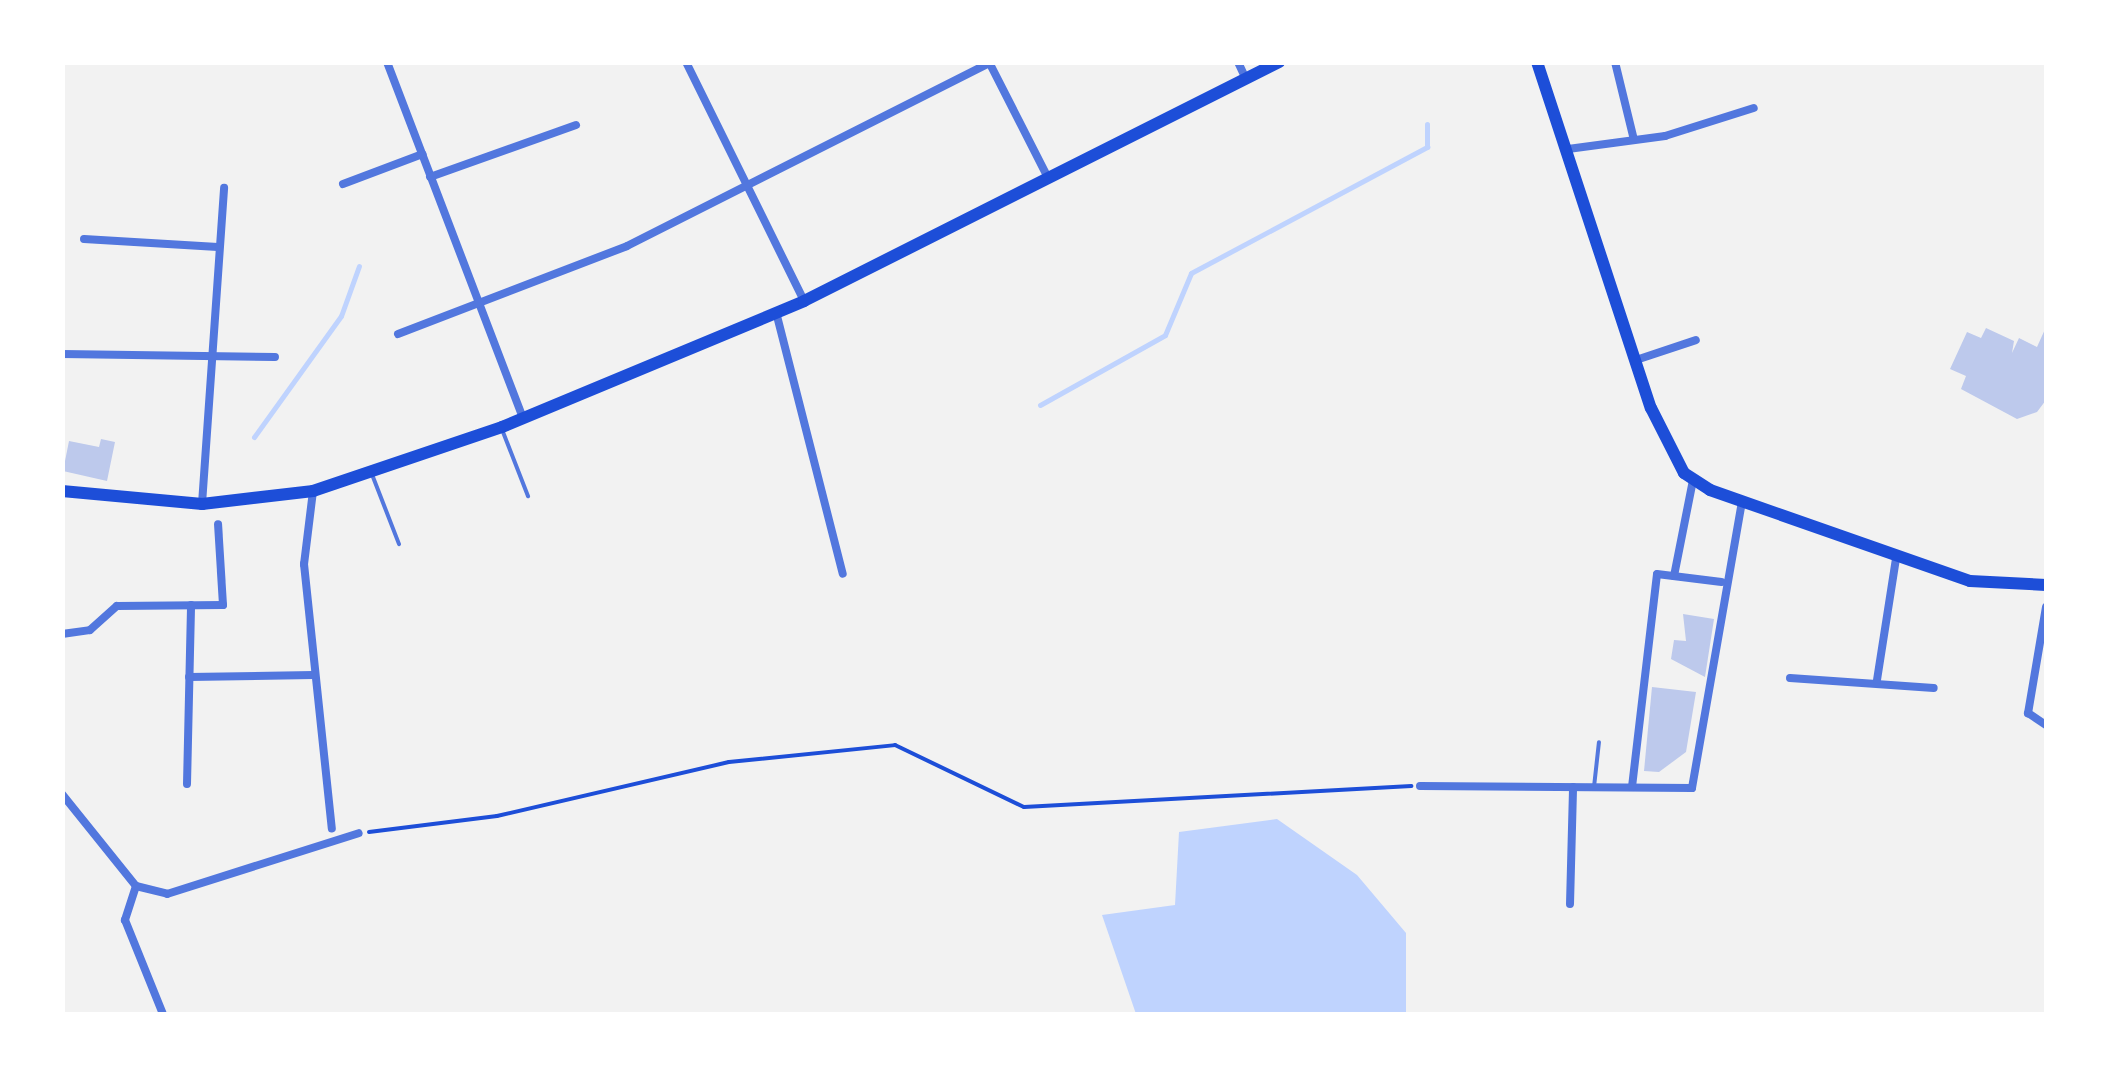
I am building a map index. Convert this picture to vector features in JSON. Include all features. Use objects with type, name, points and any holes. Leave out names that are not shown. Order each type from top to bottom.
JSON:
[{"type":"main road","points":[[62,491],[202,504],[313,490],[502,428],[804,301],[1279,62]]},
{"type":"main road","points":[[1538,62],[1672,458],[1693,480],[1896,558],[2007,588],[2046,585]]},
{"type":"street","points":[[387,62],[522,418]]},
{"type":"street","points":[[686,62],[751,186],[804,301]]},
{"type":"street","points":[[1238,62],[1246,79]]},
{"type":"street","points":[[1615,62],[1634,140]]},
{"type":"street","points":[[398,334],[751,186],[990,63],[1048,178]]},
{"type":"street","points":[[1568,149],[1634,140],[1754,108]]},
{"type":"street","points":[[430,177],[576,125]]},
{"type":"street","points":[[343,184],[423,154]]},
{"type":"street","points":[[202,504],[206,354],[224,188]]},
{"type":"street","points":[[84,239],[218,247]]},
{"type":"street","points":[[776,312],[843,574]]},
{"type":"street","points":[[1636,360],[1696,340]]},
{"type":"street","points":[[62,354],[79,348],[274,358]]},
{"type":"street","points":[[1674,576],[1693,480]]},
{"type":"street","points":[[313,490],[304,564],[332,830]]},
{"type":"street","points":[[1420,786],[1692,788],[1722,582],[1742,501]]},
{"type":"street","points":[[62,634],[90,630],[117,606],[223,605],[218,524]]},
{"type":"street","points":[[1876,680],[1896,558]]},
{"type":"street","points":[[1632,787],[1657,574],[1722,582]]},
{"type":"street","points":[[187,784],[191,606]]},
{"type":"street","points":[[2046,608],[2028,713],[2046,725]]},
{"type":"street","points":[[189,676],[313,675]]},
{"type":"street","points":[[1790,678],[1876,680],[1934,688]]},
{"type":"street","points":[[1570,904],[1573,787]]},
{"type":"street","points":[[62,794],[136,886],[167,894],[359,834]]},
{"type":"street","points":[[62,811],[73,807]]},
{"type":"street","points":[[136,886],[125,920],[163,1014]]},
{"type":"lane","points":[[502,428],[528,496]]},
{"type":"lane","points":[[371,472],[399,544]]},
{"type":"lane","points":[[1594,787],[1599,742]]},
{"type":"path","points":[[359,834],[497,816],[729,762],[895,745],[1024,807],[1420,786]]},
{"type":"water","points":[[1277,819],[1357,875],[1406,933],[1406,1014],[1136,1014],[1102,915],[1175,905],[1179,832]]},
{"type":"building","points":[[2046,327],[2046,400],[2037,412],[2017,419],[1961,389],[1966,376],[1950,369],[1967,332],[1981,338],[1986,328],[2014,341],[2012,353],[2019,338],[2037,347]]},
{"type":"building","points":[[101,439],[115,442],[107,481],[63,471],[69,441],[99,447]]},
{"type":"building","points":[[1683,614],[1714,619],[1705,677],[1671,659],[1674,640],[1686,641]]},
{"type":"building","points":[[1652,687],[1696,692],[1686,752],[1659,772],[1644,771]]},
{"type":"waterway","points":[[1040,405],[1165,335],[1191,273],[1427,147],[1427,124]]},
{"type":"waterway","points":[[254,437],[341,316],[359,266]]}]
